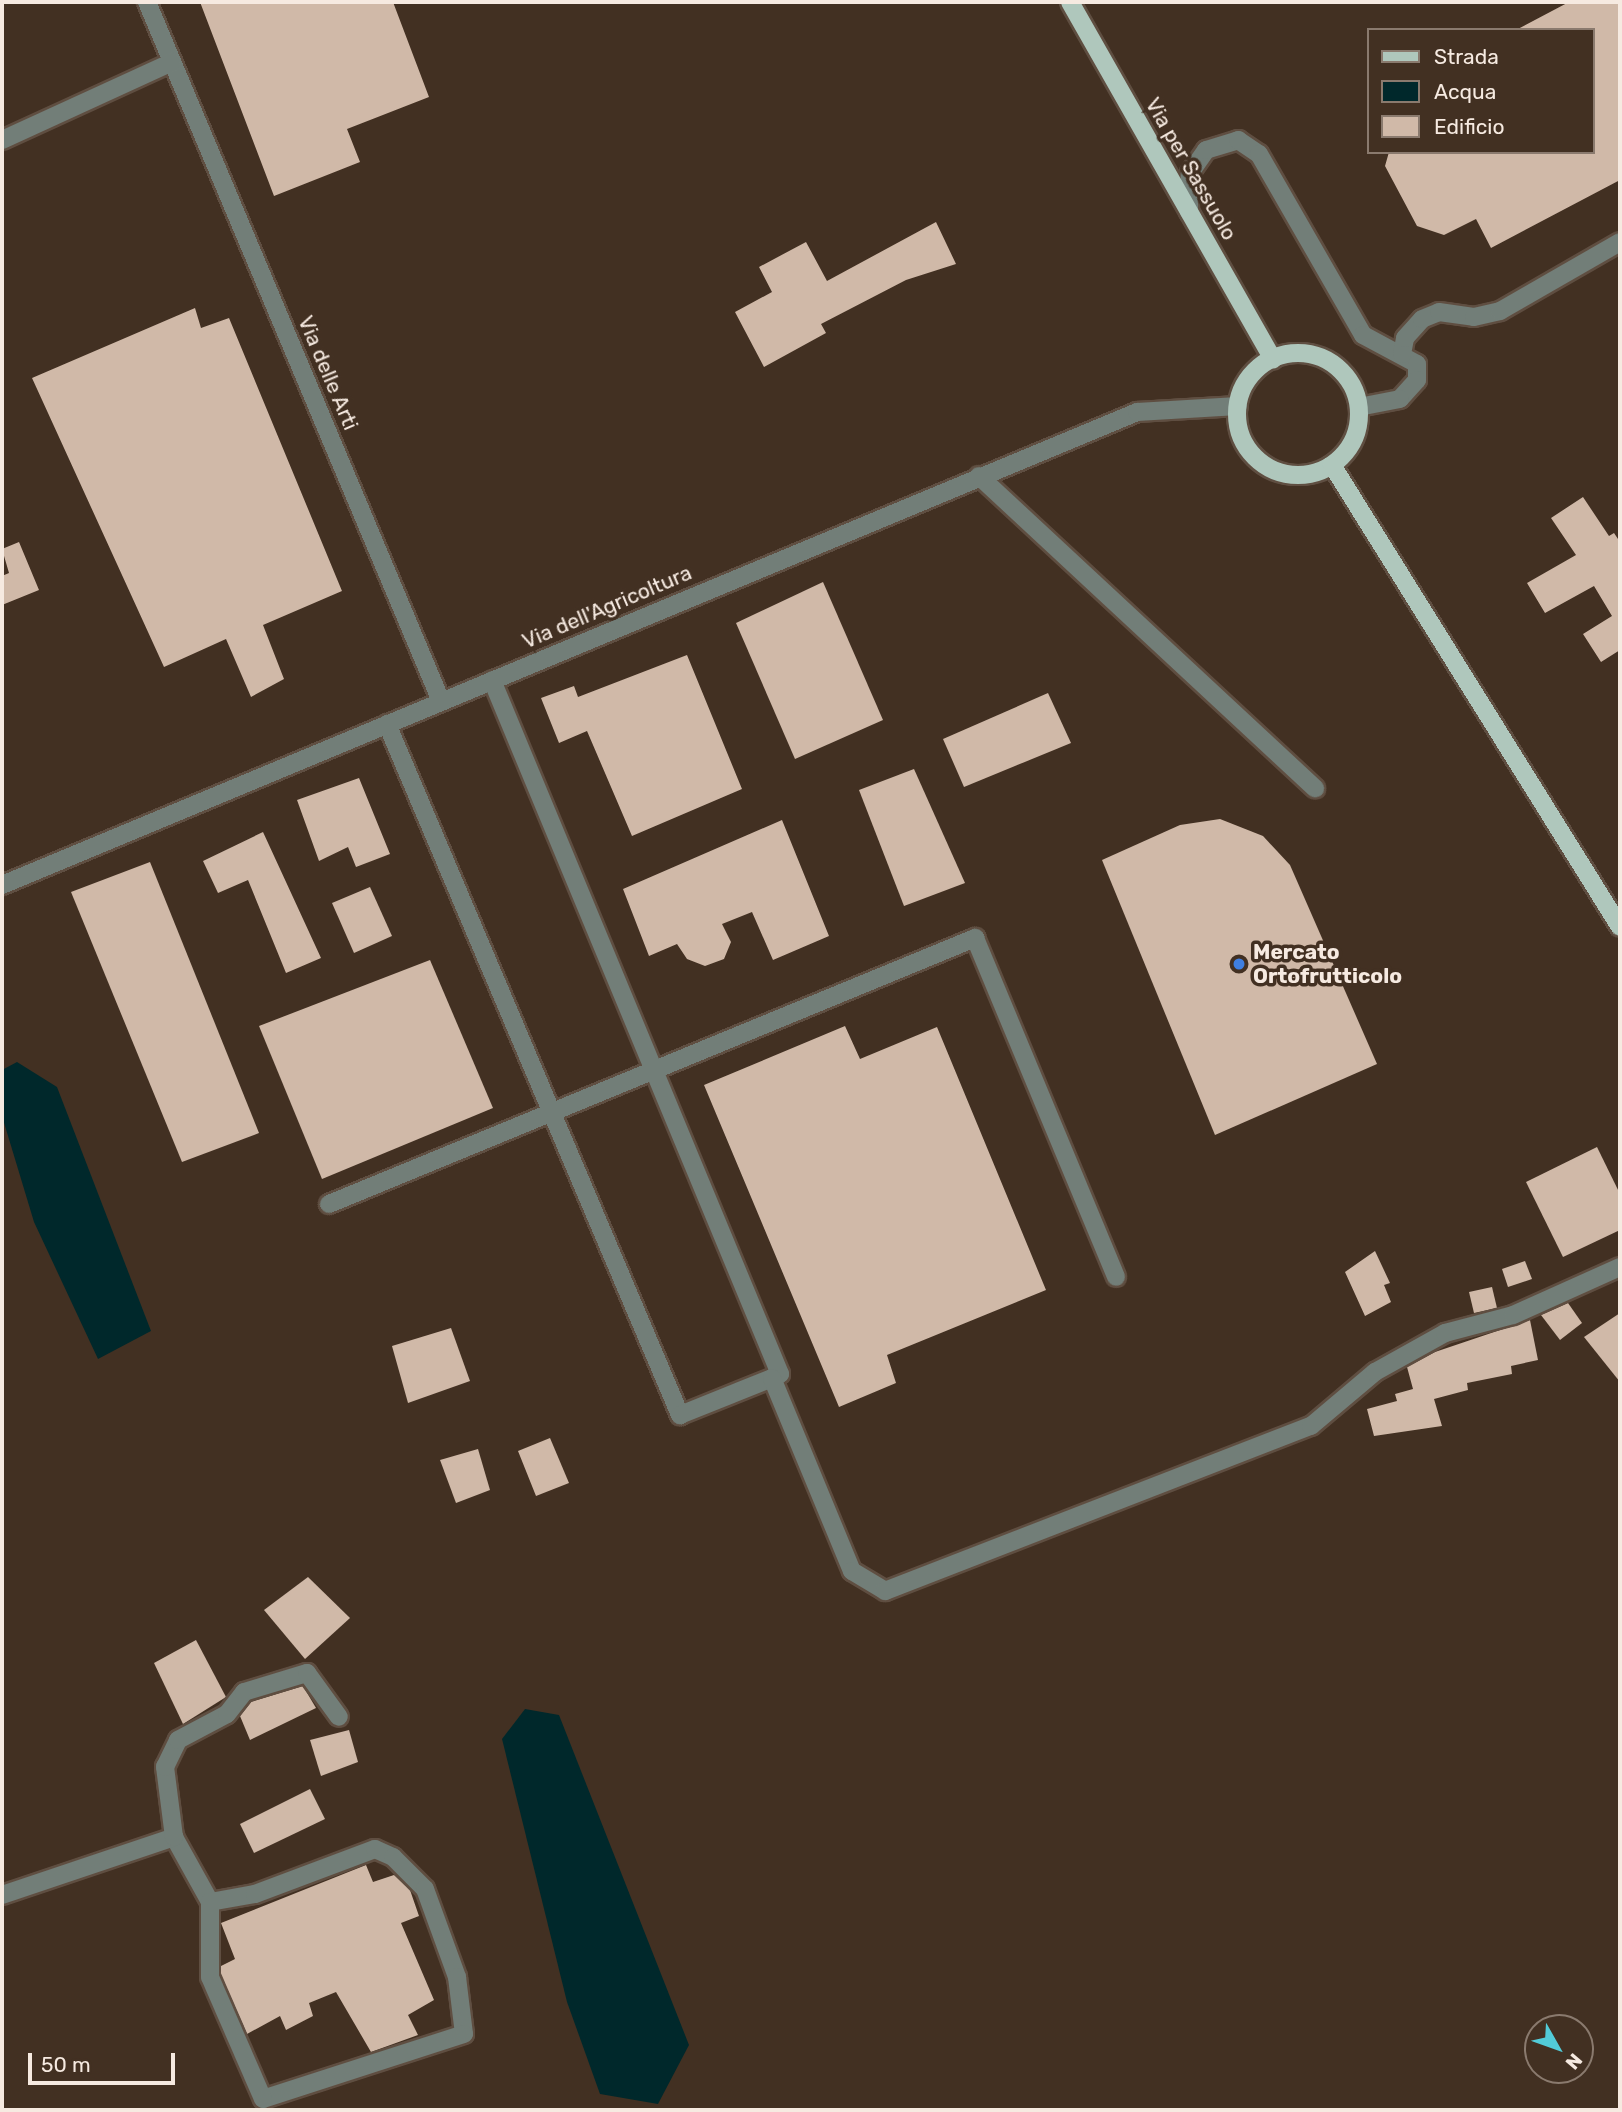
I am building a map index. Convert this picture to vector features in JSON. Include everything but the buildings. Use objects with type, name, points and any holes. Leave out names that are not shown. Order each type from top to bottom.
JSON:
[{"type":"main road","name":"Via per Sassuolo","points":[[1070,2],[1273,359]]},
{"type":"main road","points":[[1301,354],[1328,361],[1354,389],[1359,407],[1353,440],[1332,465],[1298,475],[1265,466],[1243,440],[1238,406],[1249,378],[1273,359],[1301,354]]},
{"type":"main road","points":[[1332,465],[1620,927]]},
{"type":"street","name":"Via delle Arti","points":[[147,2],[441,701]]},
{"type":"street","points":[[2,140],[172,62]]},
{"type":"street","points":[[1189,212],[1196,161],[1220,142],[1249,145],[1267,164],[1363,335],[1417,364],[1412,391],[1401,399],[1359,407]]},
{"type":"street","points":[[1402,354],[1405,338],[1422,319],[1439,312],[1474,317],[1500,311],[1620,242]]},
{"type":"street","name":"Via dell'Agricoltura","points":[[2,886],[1137,412],[1238,406]]},
{"type":"street","points":[[979,476],[1315,788]]},
{"type":"street","points":[[387,724],[680,1415],[772,1378],[780,1374],[492,680]]},
{"type":"street","points":[[329,1204],[975,938],[1116,1277]]},
{"type":"street","points":[[772,1378],[852,1571],[884,1591],[1311,1426],[1375,1372],[1445,1333],[1513,1315],[1620,1267]]},
{"type":"street","points":[[210,1902],[255,1894],[375,1849],[393,1857],[425,1889],[457,1977],[464,2034],[263,2099],[210,1977],[210,1902],[174,1837],[165,1767],[178,1740],[227,1714],[244,1692],[307,1673],[339,1717]]},
{"type":"street","points":[[2,1895],[174,1837]]},
{"type":"water","points":[[17,1062],[57,1087],[151,1331],[98,1359],[34,1222],[2,1116],[2,1070]]},
{"type":"water","points":[[525,1709],[559,1715],[689,2045],[658,2104],[600,2094],[567,2002],[502,1739]]},
{"type":"place","name":"Mercato Ortofrutticolo","points":[[1239,964]]}]
